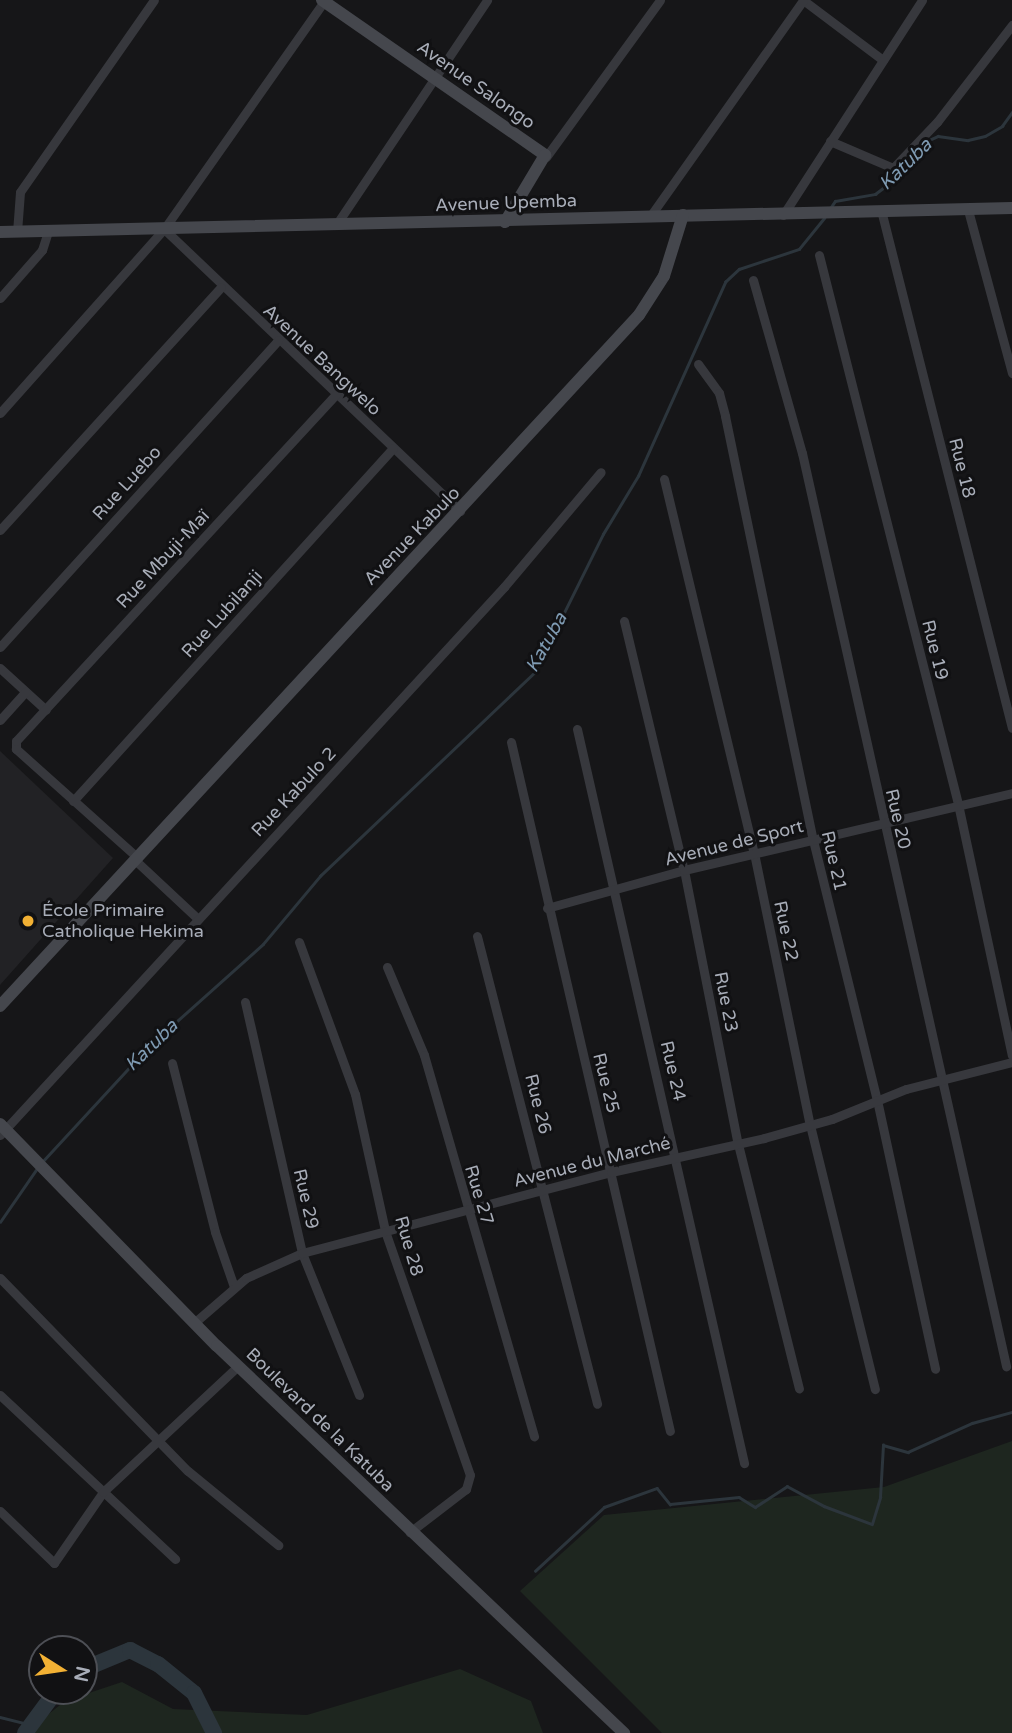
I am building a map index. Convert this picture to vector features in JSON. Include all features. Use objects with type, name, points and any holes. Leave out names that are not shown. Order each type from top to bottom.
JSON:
[{"type":"street","points":[[17,232],[20,192],[154,0]]},
{"type":"street","points":[[336,225],[487,0]]},
{"type":"street","points":[[505,222],[546,157],[660,0]]},
{"type":"street","points":[[651,215],[803,0],[883,60]]},
{"type":"street","points":[[783,215],[922,0]]},
{"type":"street","points":[[0,413],[164,229],[324,1]]},
{"type":"street","name":"Avenue Salongo","points":[[324,1],[546,157]]},
{"type":"street","points":[[830,141],[893,167],[937,122],[1012,25]]},
{"type":"street","name":"Avenue Upemba","points":[[0,232],[505,222],[651,215],[882,214],[1012,208]]},
{"type":"street","points":[[968,210],[1012,373]]},
{"type":"street","name":"Rue 18","points":[[882,214],[1012,728]]},
{"type":"street","name":"Avenue Kabulo","points":[[0,1006],[137,860],[297,681],[460,511],[654,296],[683,215]]},
{"type":"street","name":"Avenue Bangwelo","points":[[164,229],[221,288],[460,511]]},
{"type":"street","points":[[0,298],[42,250],[48,232]]},
{"type":"street","name":"Rue 19","points":[[818,255],[958,804],[1012,1055]]},
{"type":"street","name":"Rue 20","points":[[754,280],[802,453],[1006,1366]]},
{"type":"street","points":[[0,530],[221,288]]},
{"type":"street","name":"Rue Luebo","points":[[0,647],[278,340]]},
{"type":"street","name":"Rue 21","points":[[698,364],[719,393],[725,415],[813,840],[877,1100],[935,1368]]},
{"type":"street","name":"Rue Mbuji-Maï","points":[[73,801],[15,746],[336,394]]},
{"type":"street","name":"Rue Lubilanji","points":[[73,801],[394,447]]},
{"type":"street","name":"Rue Kabulo 2","points":[[2,1130],[494,597],[601,472]]},
{"type":"street","name":"Rue 22","points":[[664,479],[754,853],[810,1125],[875,1390]]},
{"type":"street","name":"Rue 23","points":[[624,621],[684,870],[738,1144],[799,1388]]},
{"type":"street","points":[[0,667],[46,710]]},
{"type":"street","points":[[0,720],[25,692]]},
{"type":"street","name":"Rue 24","points":[[577,729],[744,1463]]},
{"type":"street","name":"Rue 25","points":[[511,742],[547,908],[670,1431]]},
{"type":"street","name":"Avenue de Sport","points":[[547,908],[684,870],[1012,793]]},
{"type":"street","points":[[73,801],[198,919]]},
{"type":"street","name":"Rue 26","points":[[477,936],[597,1404]]},
{"type":"street","name":"Rue 28","points":[[299,942],[355,1094],[385,1231],[470,1475],[466,1489],[410,1532]]},
{"type":"street","name":"Rue 27","points":[[387,967],[424,1055],[466,1211],[498,1298],[534,1436]]},
{"type":"street","name":"Rue 29","points":[[245,1002],[302,1253],[359,1395]]},
{"type":"street","name":"Avenue du Marché","points":[[194,1323],[234,1287],[302,1253],[611,1172],[810,1125],[943,1079],[1012,1062]]},
{"type":"street","points":[[172,1063],[215,1231],[234,1287]]},
{"type":"street","name":"Boulevard de la Katuba","points":[[2,1130],[45,1167],[238,1366],[624,1733]]},
{"type":"street","points":[[0,1278],[157,1440],[278,1545]]},
{"type":"street","points":[[0,1511],[54,1563],[103,1492],[238,1366]]},
{"type":"street","points":[[0,1395],[176,1559]]},
{"type":"shaded area","name":"École Primaire Catholique Hekima","points":[[0,751],[113,858],[0,985]]},
{"type":"shaded area","points":[[1012,1441],[1012,1733],[662,1733],[520,1591],[604,1515],[884,1487]]},
{"type":"shaded area","points":[[460,1669],[531,1701],[543,1733],[25,1733],[60,1705],[98,1705],[98,1690],[122,1682],[173,1709],[307,1715]]},
{"type":"waterway","name":"Katuba","points":[[831,207],[835,201],[875,194],[902,174],[925,142],[938,136],[968,140],[985,136],[1002,126],[1012,112]]},
{"type":"waterway","name":"Katuba","points":[[42,1162],[148,1047],[263,944],[320,876],[534,673],[603,534],[638,476],[725,282],[739,269],[799,249],[824,218]]},
{"type":"waterway","name":"Katuba","points":[[0,1222],[38,1167]]},
{"type":"waterway","points":[[535,1571],[604,1507],[657,1488],[670,1504],[739,1497],[755,1507],[787,1486],[824,1506],[872,1524],[880,1497],[883,1445],[908,1452],[972,1423],[1012,1412]]},
{"type":"waterway","points":[[98,1663],[130,1650],[158,1664],[194,1693],[214,1733]]},
{"type":"waterway","points":[[25,1733],[46,1705]]},
{"type":"waterway","name":"Katuba","points":[[0,1717],[31,1725]]},
{"type":"place","name":"École Primaire Catholique Hekima","points":[[28,921]]}]
